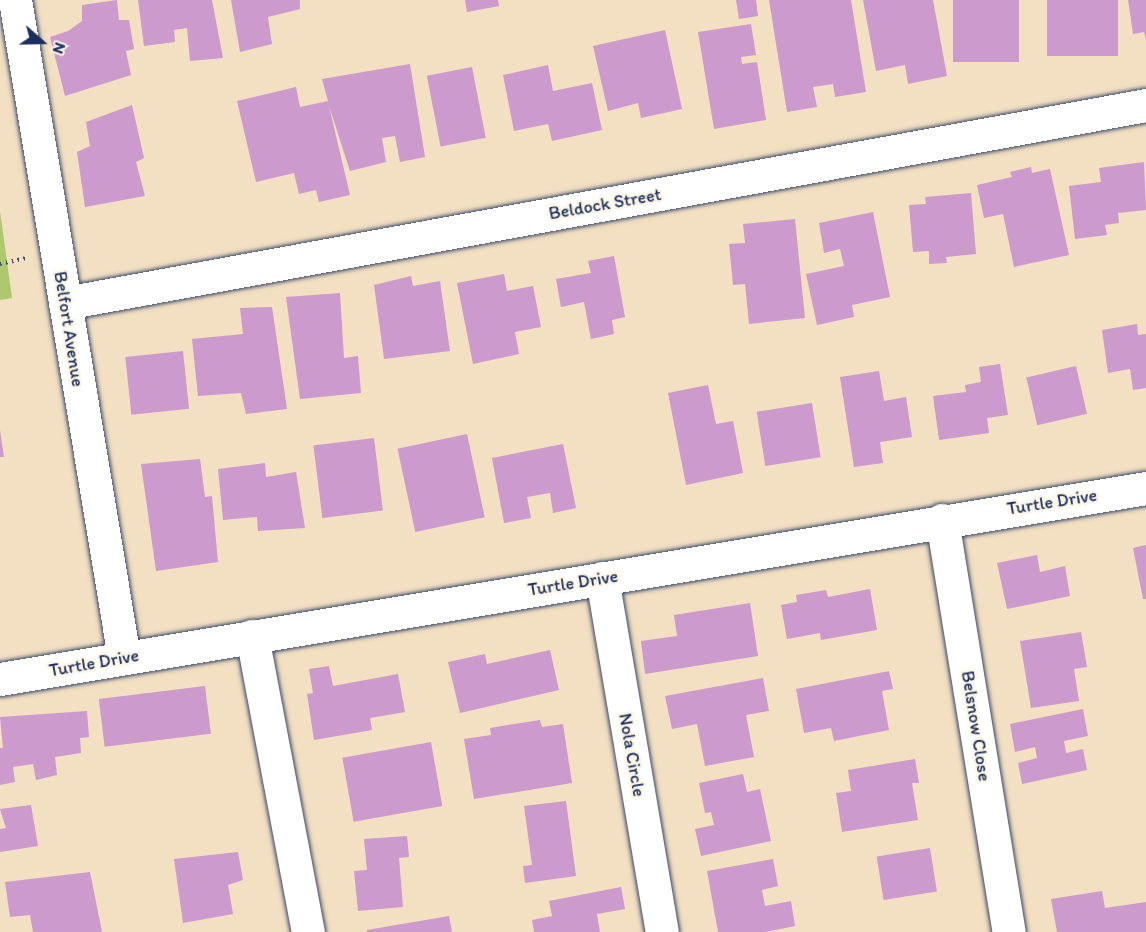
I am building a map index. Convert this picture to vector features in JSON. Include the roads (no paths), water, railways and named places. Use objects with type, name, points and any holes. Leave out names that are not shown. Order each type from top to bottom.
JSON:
[{"type":"street","name":"Belfort Avenue","points":[[15,0],[13,76],[65,303],[124,658]]},
{"type":"street","name":"Beldock Street","points":[[65,303],[1146,105]]},
{"type":"street","name":"Turtle Drive","points":[[0,679],[942,520],[1146,488]]},
{"type":"street","name":"Belsnow Close","points":[[942,520],[1010,932]]},
{"type":"street","name":"Nola Circle","points":[[602,578],[662,932]]},
{"type":"street","points":[[252,636],[308,932]]}]
